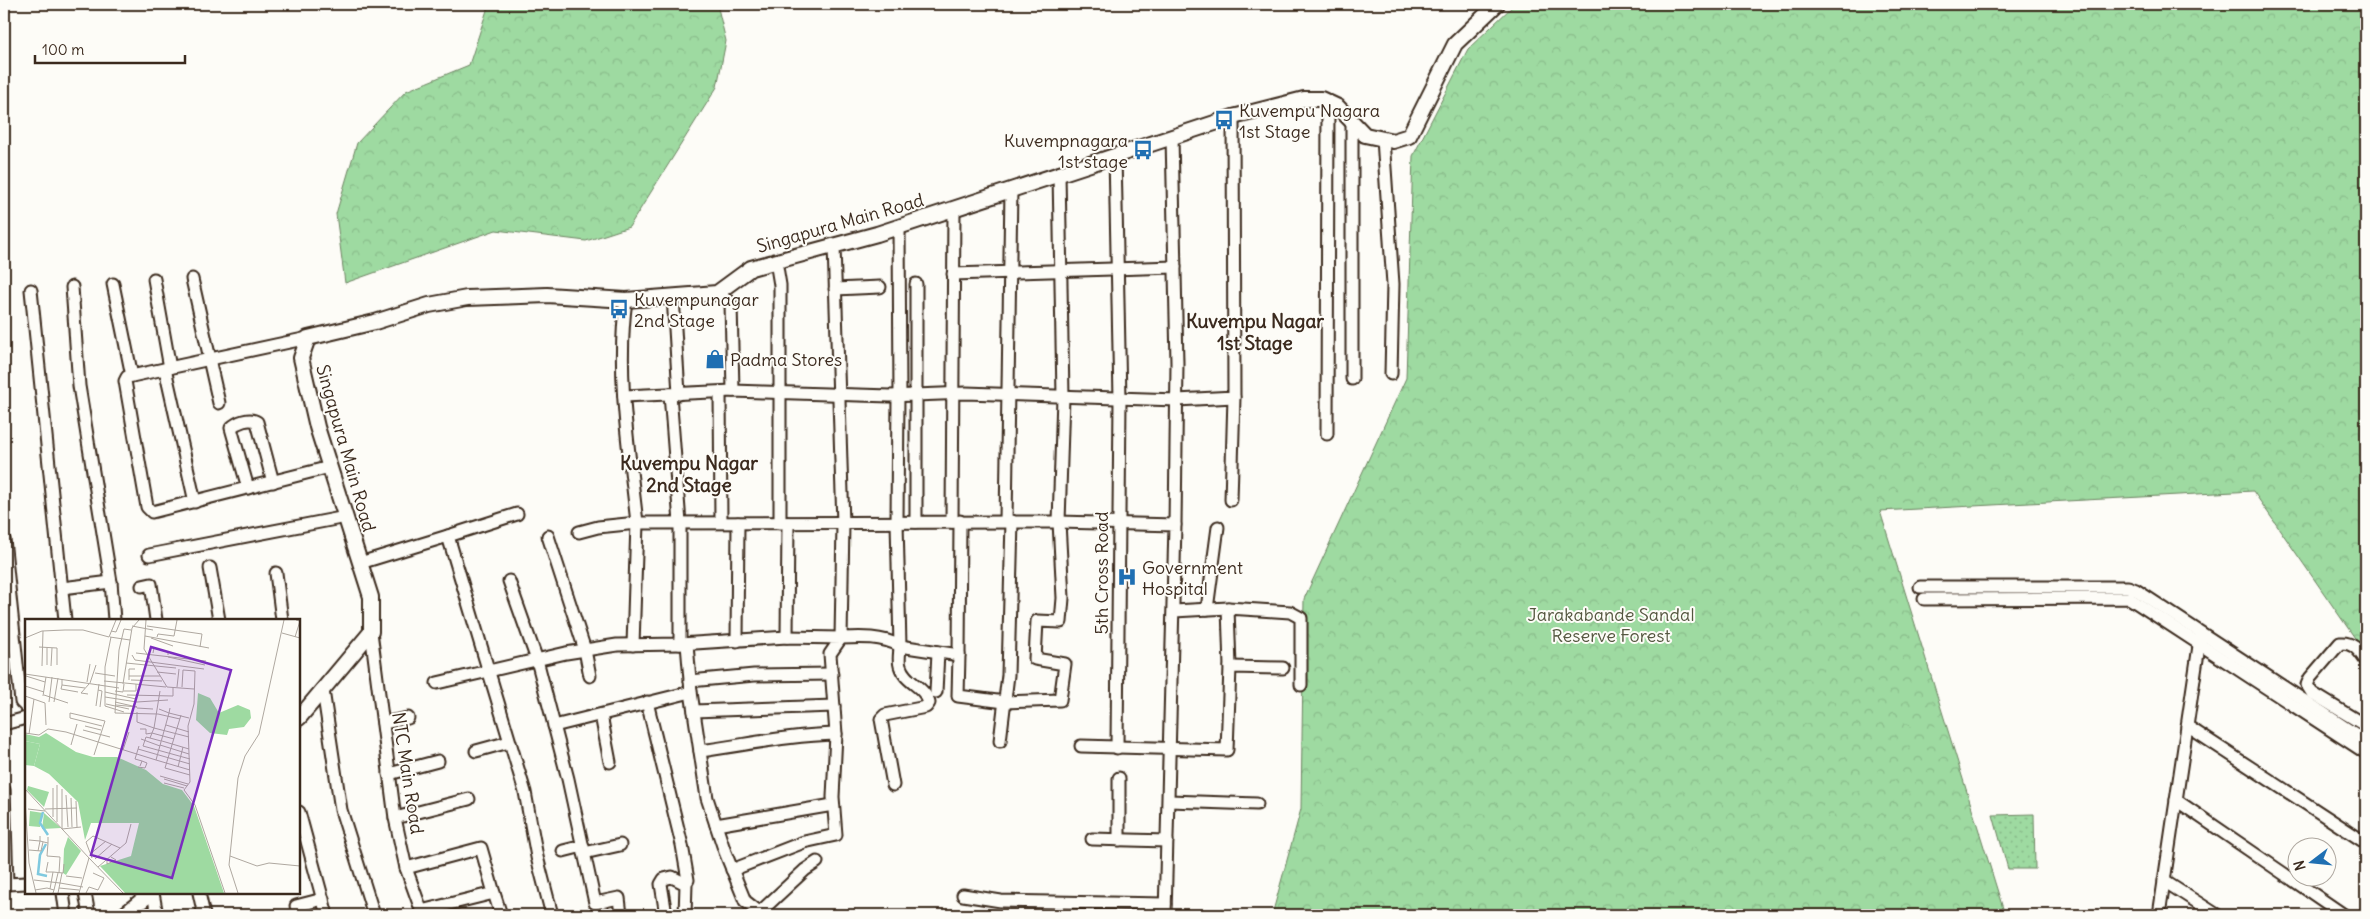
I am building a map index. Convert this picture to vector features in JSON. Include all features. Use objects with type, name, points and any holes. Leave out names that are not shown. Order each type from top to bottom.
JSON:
[{"type":"street","points":[[1327,434],[1328,102],[1338,107],[1365,134],[1393,141],[1409,136],[1455,44],[1497,4]]},
{"type":"street","name":"Singapura Main Road","points":[[717,293],[751,268],[899,226],[1233,117],[1304,99],[1321,99],[1328,102]]},
{"type":"street","points":[[1231,500],[1234,397],[1233,117]]},
{"type":"street","points":[[1352,122],[1352,379]]},
{"type":"street","points":[[963,895],[1002,901],[1165,909],[1171,748],[1177,400],[1172,137]]},
{"type":"street","points":[[1383,139],[1393,284],[1391,374]]},
{"type":"street","name":"5th Cross Road","points":[[1115,155],[1120,399],[1117,748]]},
{"type":"street","points":[[954,208],[952,394],[960,655],[958,696],[1005,702],[1060,700],[1065,664],[1035,659],[1037,620],[1061,622],[1063,598],[1059,522],[1063,397],[1059,173]]},
{"type":"street","points":[[1000,741],[1008,675],[1008,395],[1011,189]]},
{"type":"street","points":[[893,785],[881,719],[885,715],[926,707],[929,703],[923,690],[906,678],[900,666],[897,522],[899,226]]},
{"type":"street","points":[[732,870],[804,842],[836,835],[833,805],[836,734],[830,654],[841,638],[843,524],[834,246]]},
{"type":"street","points":[[776,261],[780,285],[780,392],[787,637]]},
{"type":"street","points":[[953,274],[1175,267]]},
{"type":"street","points":[[154,279],[168,368],[195,502]]},
{"type":"street","points":[[192,279],[219,403]]},
{"type":"street","points":[[113,284],[132,376]]},
{"type":"street","points":[[916,284],[916,522]]},
{"type":"street","points":[[72,287],[79,386],[111,582],[114,619]]},
{"type":"street","points":[[835,289],[880,287]]},
{"type":"street","points":[[31,290],[65,619]]},
{"type":"street","points":[[330,467],[152,512],[149,510],[125,381],[127,377],[308,338],[375,322],[429,305],[467,298],[547,295],[626,300],[717,293],[731,303],[733,391]]},
{"type":"street","points":[[673,296],[683,644],[707,798],[745,901],[761,914],[805,870],[817,862]]},
{"type":"street","points":[[626,300],[622,330],[624,396],[636,523],[633,645]]},
{"type":"street","name":"Singapura Main Road","points":[[308,338],[301,358],[317,427],[370,597],[370,632]]},
{"type":"street","points":[[624,396],[733,391],[899,396],[952,394],[1177,400],[1234,397]]},
{"type":"street","points":[[720,392],[721,522]]},
{"type":"street","points":[[248,488],[231,428],[237,423],[251,419],[257,422],[273,482]]},
{"type":"street","points":[[360,563],[517,514]]},
{"type":"street","points":[[149,555],[346,517]]},
{"type":"street","points":[[580,532],[598,527],[636,523],[721,522],[843,524],[1009,521],[1119,522],[1175,525]]},
{"type":"street","points":[[736,641],[738,523]]},
{"type":"street","points":[[1206,609],[1218,527]]},
{"type":"street","points":[[448,536],[490,670],[509,742],[525,792],[552,915]]},
{"type":"street","points":[[548,536],[585,650],[590,676]]},
{"type":"street","points":[[4,539],[21,702],[25,706]]},
{"type":"street","points":[[210,568],[219,619]]},
{"type":"street","points":[[276,573],[282,619]]},
{"type":"street","points":[[509,581],[537,660],[584,849],[595,903],[619,898],[622,915]]},
{"type":"street","points":[[62,588],[111,582]]},
{"type":"street","points":[[142,586],[151,584],[156,619]]},
{"type":"street","points":[[1920,587],[2128,587],[2136,590],[2200,638],[2366,753]]},
{"type":"street","points":[[1924,598],[2124,597],[2330,710],[2366,726]]},
{"type":"street","points":[[1174,611],[1228,608],[1290,612],[1301,618],[1301,685]]},
{"type":"street","points":[[1081,746],[1227,750],[1230,666],[1228,608]]},
{"type":"street","points":[[300,717],[370,632]]},
{"type":"street","name":"NTC Main Road","points":[[370,632],[395,818],[406,868],[422,913]]},
{"type":"street","points":[[436,683],[585,650],[633,645],[683,644],[787,637],[841,638],[867,636],[893,642],[900,646],[960,655]]},
{"type":"street","points":[[2159,915],[2200,638]]},
{"type":"street","points":[[2366,661],[2356,647],[2349,642],[2340,643],[2310,678],[2307,685],[2312,693],[2366,741]]},
{"type":"street","points":[[936,692],[938,652]]},
{"type":"street","points":[[1230,666],[1282,668]]},
{"type":"street","points":[[554,726],[647,702],[690,686],[754,674],[832,674]]},
{"type":"street","points":[[323,690],[341,810],[374,915]]},
{"type":"street","points":[[647,702],[682,845],[688,880]]},
{"type":"street","points":[[694,711],[834,706]]},
{"type":"street","points":[[601,715],[610,762]]},
{"type":"street","points":[[4,724],[25,718]]},
{"type":"street","points":[[383,724],[408,718]]},
{"type":"street","points":[[2187,726],[2366,843]]},
{"type":"street","points":[[700,751],[772,742],[802,735],[836,734]]},
{"type":"street","points":[[476,751],[509,742]]},
{"type":"street","points":[[389,774],[438,761]]},
{"type":"street","points":[[1119,778],[1119,840]]},
{"type":"street","points":[[4,790],[7,884],[25,883]]},
{"type":"street","points":[[395,818],[469,799]]},
{"type":"street","points":[[2176,800],[2344,915]]},
{"type":"street","points":[[1168,801],[1257,804]]},
{"type":"street","points":[[716,825],[833,805]]},
{"type":"street","points":[[300,816],[327,915]]},
{"type":"street","points":[[1092,839],[1167,842]]},
{"type":"street","points":[[563,851],[620,845]]},
{"type":"street","points":[[406,868],[481,848],[501,915]]},
{"type":"street","points":[[666,915],[661,884],[664,879],[672,877],[686,884],[685,915]]},
{"type":"street","points":[[2164,881],[2217,915]]},
{"type":"street","points":[[422,913],[494,893]]},
{"type":"street","points":[[63,894],[66,915]]},
{"type":"street","points":[[85,894],[89,915]]},
{"type":"street","points":[[124,915],[151,894]]},
{"type":"street","points":[[152,894],[157,915]]},
{"type":"street","points":[[199,894],[204,915]]},
{"type":"street","points":[[296,906],[323,899]]},
{"type":"green space","points":[[489,4],[717,4],[726,41],[717,87],[629,227],[586,241],[496,230],[345,283],[336,214],[357,143],[406,91],[469,65]]},
{"type":"green space","name":"Jarakabande Sandal Reserve Forest","points":[[1515,4],[2366,4],[2366,654],[2253,491],[1880,511],[2005,915],[1272,915],[1301,809],[1304,599],[1406,378],[1413,156],[1468,49]]},
{"type":"green space","points":[[2034,814],[2035,869],[2008,869],[1993,815]]},
{"type":"place","name":"Kuvempu Nagara 1st Stage","points":[[1224,120]]},
{"type":"place","name":"Kuvempnagara 1st stage","points":[[1143,150]]},
{"type":"place","name":"Kuvempunagar 2nd Stage","points":[[619,309]]},
{"type":"place","name":"Padma Stores","points":[[715,359]]},
{"type":"place","name":"Government Hospital","points":[[1127,577]]},
{"type":"district","name":"Kuvempu Nagar 1st Stage","points":[[1255,332]]},
{"type":"district","name":"Kuvempu Nagar 2nd Stage","points":[[689,474]]}]
